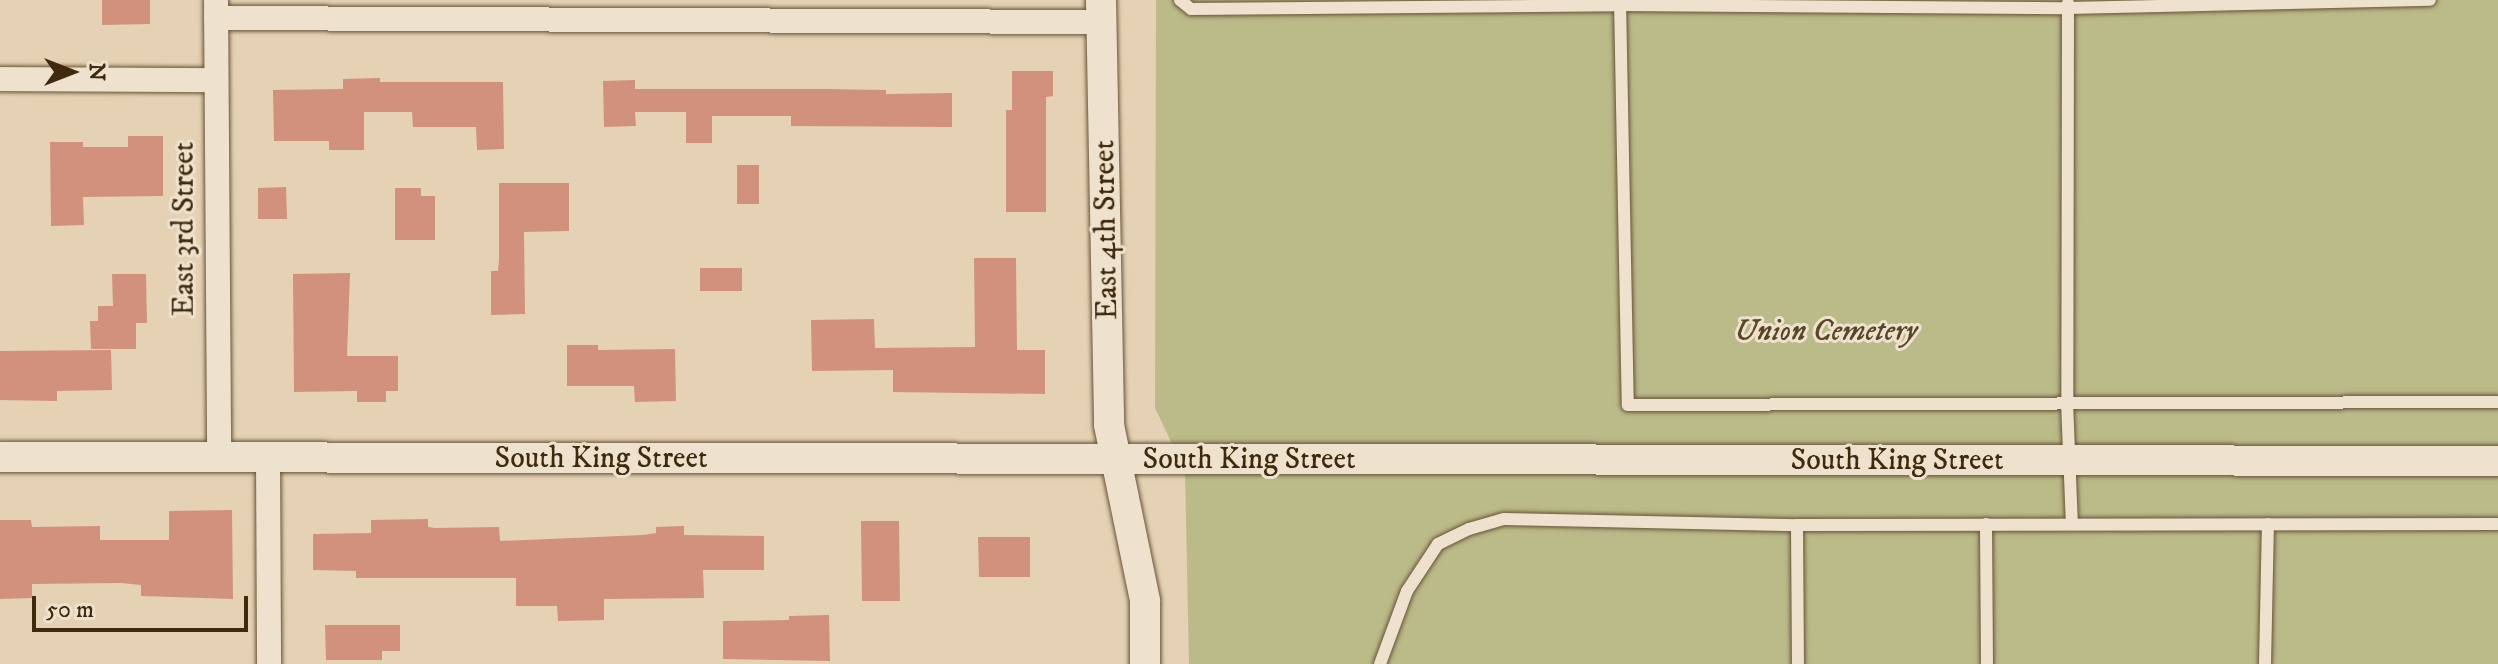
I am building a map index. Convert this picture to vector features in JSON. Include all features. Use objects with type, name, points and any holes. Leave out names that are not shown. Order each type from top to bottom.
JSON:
[{"type":"street","points":[[216,9],[1101,11]]},
{"type":"street","name":"East 3rd Street","points":[[216,9],[219,458]]},
{"type":"street","name":"East 4th Street","points":[[1101,11],[1109,425],[1145,601],[1145,664]]},
{"type":"street","points":[[0,79],[216,80]]},
{"type":"street","name":"South King Street","points":[[0,457],[2498,461]]},
{"type":"street","points":[[268,458],[269,664]]},
{"type":"lane","points":[[1180,0],[1191,9],[1620,2],[2068,4],[2430,0]]},
{"type":"lane","points":[[1620,2],[1628,405],[2498,402]]},
{"type":"lane","points":[[2068,4],[2067,402],[2072,524]]},
{"type":"lane","points":[[1380,664],[1407,591],[1438,544],[1469,529],[1504,519],[1797,525],[2498,524]]},
{"type":"lane","points":[[1986,524],[1987,664]]},
{"type":"lane","points":[[2265,664],[2268,524]]},
{"type":"lane","points":[[1797,525],[1798,664]]},
{"type":"green space","name":"Union Cemetery","points":[[1156,0],[2498,0],[2498,664],[1189,664],[1185,471],[1155,408]]},
{"type":"building","points":[[102,0],[150,0],[150,24],[102,25]]},
{"type":"building","points":[[1012,71],[1053,71],[1053,96],[1046,97],[1046,212],[1006,212],[1006,110],[1012,110]]},
{"type":"building","points":[[380,78],[380,82],[503,82],[504,149],[477,150],[476,127],[413,127],[412,112],[364,112],[364,150],[329,150],[329,141],[274,141],[273,90],[343,89],[343,79]]},
{"type":"building","points":[[635,80],[635,89],[952,93],[952,127],[791,126],[791,116],[712,116],[712,143],[686,143],[686,112],[635,112],[636,126],[604,127],[603,81]]},
{"type":"building","points":[[128,136],[163,136],[163,196],[83,197],[84,225],[51,226],[50,142],[83,142],[83,147],[128,147]]},
{"type":"building","points":[[737,165],[759,165],[759,204],[737,204]]},
{"type":"building","points":[[499,183],[569,183],[569,231],[524,232],[525,314],[491,315],[491,271],[498,271],[499,259]]},
{"type":"building","points":[[286,187],[287,219],[258,219],[258,188]]},
{"type":"building","points":[[395,188],[421,188],[421,196],[435,196],[435,240],[395,240]]},
{"type":"building","points":[[974,258],[1016,258],[1017,350],[1045,350],[1045,394],[893,392],[893,370],[812,371],[811,320],[874,319],[875,348],[975,347]]},
{"type":"building","points":[[700,268],[742,268],[742,291],[700,291]]},
{"type":"building","points":[[350,273],[347,356],[398,356],[398,391],[386,391],[386,402],[357,402],[357,391],[294,392],[293,274]]},
{"type":"building","points":[[112,274],[146,274],[147,323],[136,323],[136,349],[91,349],[90,321],[98,321],[98,306],[113,306]]},
{"type":"building","points":[[567,345],[598,345],[598,350],[675,349],[676,401],[635,402],[634,386],[567,386]]},
{"type":"building","points":[[111,350],[112,390],[57,391],[57,401],[0,400],[0,351]]},
{"type":"building","points":[[232,510],[233,599],[141,596],[141,585],[121,583],[32,584],[32,598],[0,599],[0,520],[31,520],[32,527],[100,526],[100,540],[169,540],[169,511]]},
{"type":"building","points":[[428,519],[428,527],[435,528],[499,527],[500,541],[643,535],[656,533],[656,527],[684,526],[684,535],[764,536],[764,570],[703,570],[704,598],[604,599],[604,620],[558,621],[557,606],[516,606],[516,578],[356,578],[356,571],[313,570],[313,534],[371,533],[371,520]]},
{"type":"building","points":[[861,521],[899,521],[900,601],[862,601]]},
{"type":"building","points":[[978,537],[1030,537],[1030,577],[979,577]]},
{"type":"building","points":[[829,615],[830,661],[723,659],[723,621],[789,620],[789,616]]},
{"type":"building","points":[[325,625],[400,625],[400,651],[382,651],[382,660],[326,660]]}]
